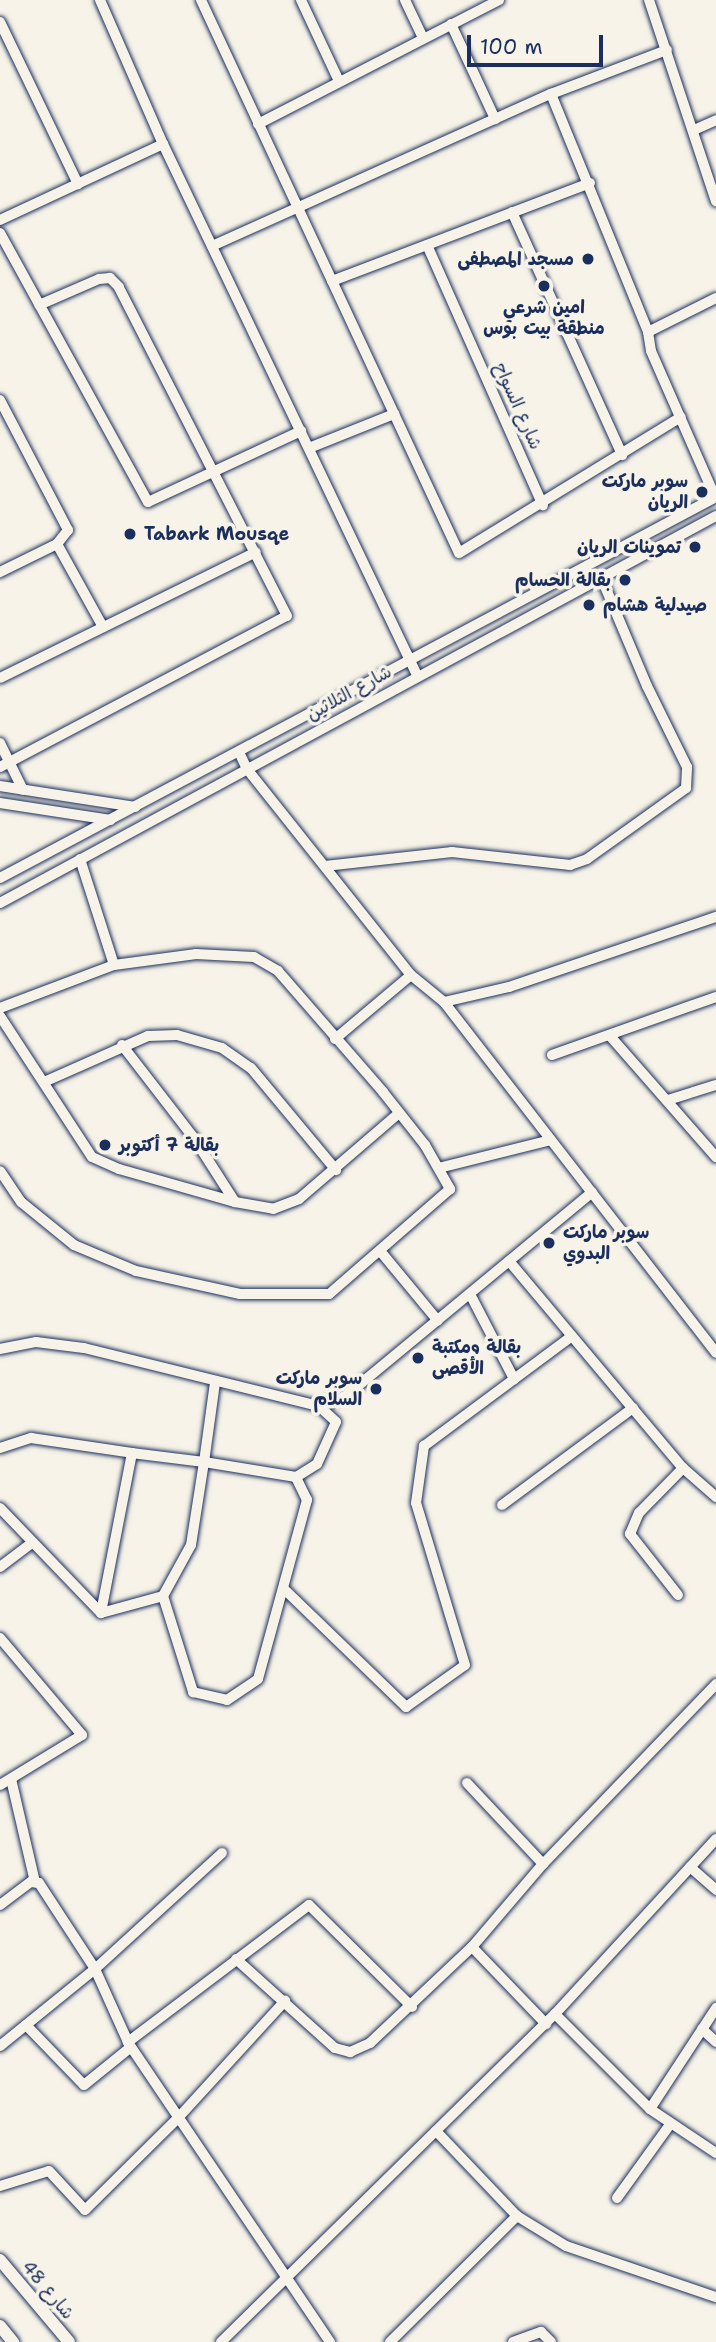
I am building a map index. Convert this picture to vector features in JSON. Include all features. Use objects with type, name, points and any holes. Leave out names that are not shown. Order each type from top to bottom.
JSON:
[{"type":"main road","name":"شارع 48","points":[[0,2260],[69,2342]]},
{"type":"main road","points":[[0,2326],[13,2342]]},
{"type":"street","points":[[100,0],[163,144],[417,675]]},
{"type":"street","points":[[201,0],[459,553],[543,505],[681,417]]},
{"type":"street","points":[[301,0],[339,81]]},
{"type":"street","points":[[405,0],[423,38]]},
{"type":"street","points":[[258,124],[499,0]]},
{"type":"street","points":[[649,0],[716,201]]},
{"type":"street","points":[[0,22],[78,184]]},
{"type":"street","points":[[451,24],[495,119]]},
{"type":"street","points":[[212,246],[551,94],[667,50]]},
{"type":"street","points":[[551,94],[590,183],[648,331],[651,351],[715,497]]},
{"type":"street","points":[[694,130],[716,120]]},
{"type":"street","points":[[0,220],[163,144]]},
{"type":"street","points":[[332,281],[590,183]]},
{"type":"street","points":[[512,212],[622,455]]},
{"type":"street","points":[[0,233],[148,502],[301,431]]},
{"type":"street","name":"شارع السواح","points":[[426,245],[543,505]]},
{"type":"street","points":[[4,764],[287,616],[216,470],[110,278],[39,305]]},
{"type":"street","points":[[648,331],[716,299]]},
{"type":"street","points":[[0,401],[68,530],[57,544],[0,572]]},
{"type":"street","points":[[309,448],[394,414]]},
{"type":"street","name":"شارع الثلاثين","points":[[0,878],[715,497]]},
{"type":"street","name":"شارع الثلاثين","points":[[0,903],[417,675],[716,516]]},
{"type":"street","points":[[57,544],[103,627]]},
{"type":"street","points":[[0,678],[256,552]]},
{"type":"street","points":[[325,866],[452,852],[570,865],[587,859],[686,788],[687,767],[647,686],[601,577]]},
{"type":"street","points":[[0,743],[4,764],[23,790]]},
{"type":"street","points":[[239,752],[247,769],[411,975],[444,1002],[715,1350]]},
{"type":"street","points":[[0,786],[135,807]]},
{"type":"street","points":[[0,803],[111,820]]},
{"type":"street","points":[[80,859],[114,965]]},
{"type":"street","points":[[444,1002],[509,987],[716,917]]},
{"type":"street","points":[[0,1008],[114,965],[196,954],[254,957],[278,971],[399,1113],[450,1183],[447,1196],[328,1294],[240,1294],[136,1271],[74,1245],[21,1202],[0,1171]]},
{"type":"street","points":[[335,1039],[411,975]]},
{"type":"street","points":[[552,1055],[716,998]]},
{"type":"street","points":[[0,1016],[92,1157],[119,1169],[235,1202],[285,1207],[336,1170],[399,1113]]},
{"type":"street","points":[[44,1082],[148,1035],[177,1035],[222,1048],[251,1068],[336,1170]]},
{"type":"street","points":[[610,1036],[716,1157]]},
{"type":"street","points":[[122,1045],[194,1138],[235,1202]]},
{"type":"street","points":[[668,1100],[716,1085]]},
{"type":"street","points":[[439,1168],[551,1140]]},
{"type":"street","points":[[319,1406],[347,1395],[592,1192]]},
{"type":"street","points":[[381,1252],[438,1321]]},
{"type":"street","points":[[509,1261],[683,1468],[716,1497]]},
{"type":"street","points":[[470,1294],[514,1379]]},
{"type":"street","points":[[284,1589],[407,1707],[465,1665],[416,1503],[424,1446],[572,1336]]},
{"type":"street","points":[[0,1349],[36,1342],[84,1348],[215,1383],[319,1406],[336,1422],[317,1464],[296,1477],[31,1438],[0,1448]]},
{"type":"street","points":[[101,1613],[163,1596],[191,1545],[215,1383]]},
{"type":"street","points":[[502,1505],[633,1408]]},
{"type":"street","points":[[101,1613],[132,1452]]},
{"type":"street","points":[[678,1594],[630,1534],[639,1513],[683,1468]]},
{"type":"street","points":[[163,1596],[193,1692],[228,1700],[258,1679],[307,1500],[296,1477]]},
{"type":"street","points":[[0,1508],[101,1613]]},
{"type":"street","points":[[0,1567],[33,1542]]},
{"type":"street","points":[[0,1638],[82,1735],[0,1785]]},
{"type":"street","points":[[236,1959],[285,2000],[335,2048],[350,2052],[370,2043],[412,2007],[472,1947],[543,1864],[711,1697],[716,1684]]},
{"type":"street","points":[[12,1779],[35,1882],[95,1969],[130,2044],[284,2280],[330,2342]]},
{"type":"street","points":[[467,1783],[543,1864]]},
{"type":"street","points":[[221,2342],[546,2024],[716,1839]]},
{"type":"street","points":[[0,2046],[95,1969],[222,1853]]},
{"type":"street","points":[[690,1867],[716,1890]]},
{"type":"street","points":[[0,1905],[35,1882]]},
{"type":"street","points":[[26,2025],[84,2084],[236,1959],[309,1905],[412,2007]]},
{"type":"street","points":[[472,1947],[546,2024]]},
{"type":"street","points":[[0,2186],[49,2171],[85,2210],[178,2118],[285,2000]]},
{"type":"street","points":[[650,2109],[716,2008]]},
{"type":"street","points":[[555,2014],[650,2109],[716,2153]]},
{"type":"street","points":[[702,2029],[716,2042]]},
{"type":"street","points":[[617,2197],[671,2123]]},
{"type":"street","points":[[436,2131],[517,2216],[566,2246],[716,2297]]},
{"type":"street","points":[[390,2342],[517,2216]]},
{"type":"street","points":[[513,2342],[541,2332],[551,2342]]},
{"type":"place","name":"مسجد المصطفى","points":[[588,259]]},
{"type":"place","name":"امين شرعي منطقة بيت بوس","points":[[544,286]]},
{"type":"place","name":"سوبر ماركت الريان","points":[[702,492]]},
{"type":"place","name":"Tabark Mousqe","points":[[130,534]]},
{"type":"place","name":"تموينات الريان","points":[[695,547]]},
{"type":"place","name":"بقالة الحسام","points":[[625,580]]},
{"type":"place","name":"صيدلية هشام","points":[[589,605]]},
{"type":"place","name":"بقالة 7 أكتوبر","points":[[105,1145]]},
{"type":"place","name":"سوبر ماركت البدوي","points":[[549,1243]]},
{"type":"place","name":"بقالة ومكتبة الأقصى","points":[[418,1358]]},
{"type":"place","name":"سوبر ماركت السلام","points":[[376,1389]]}]
